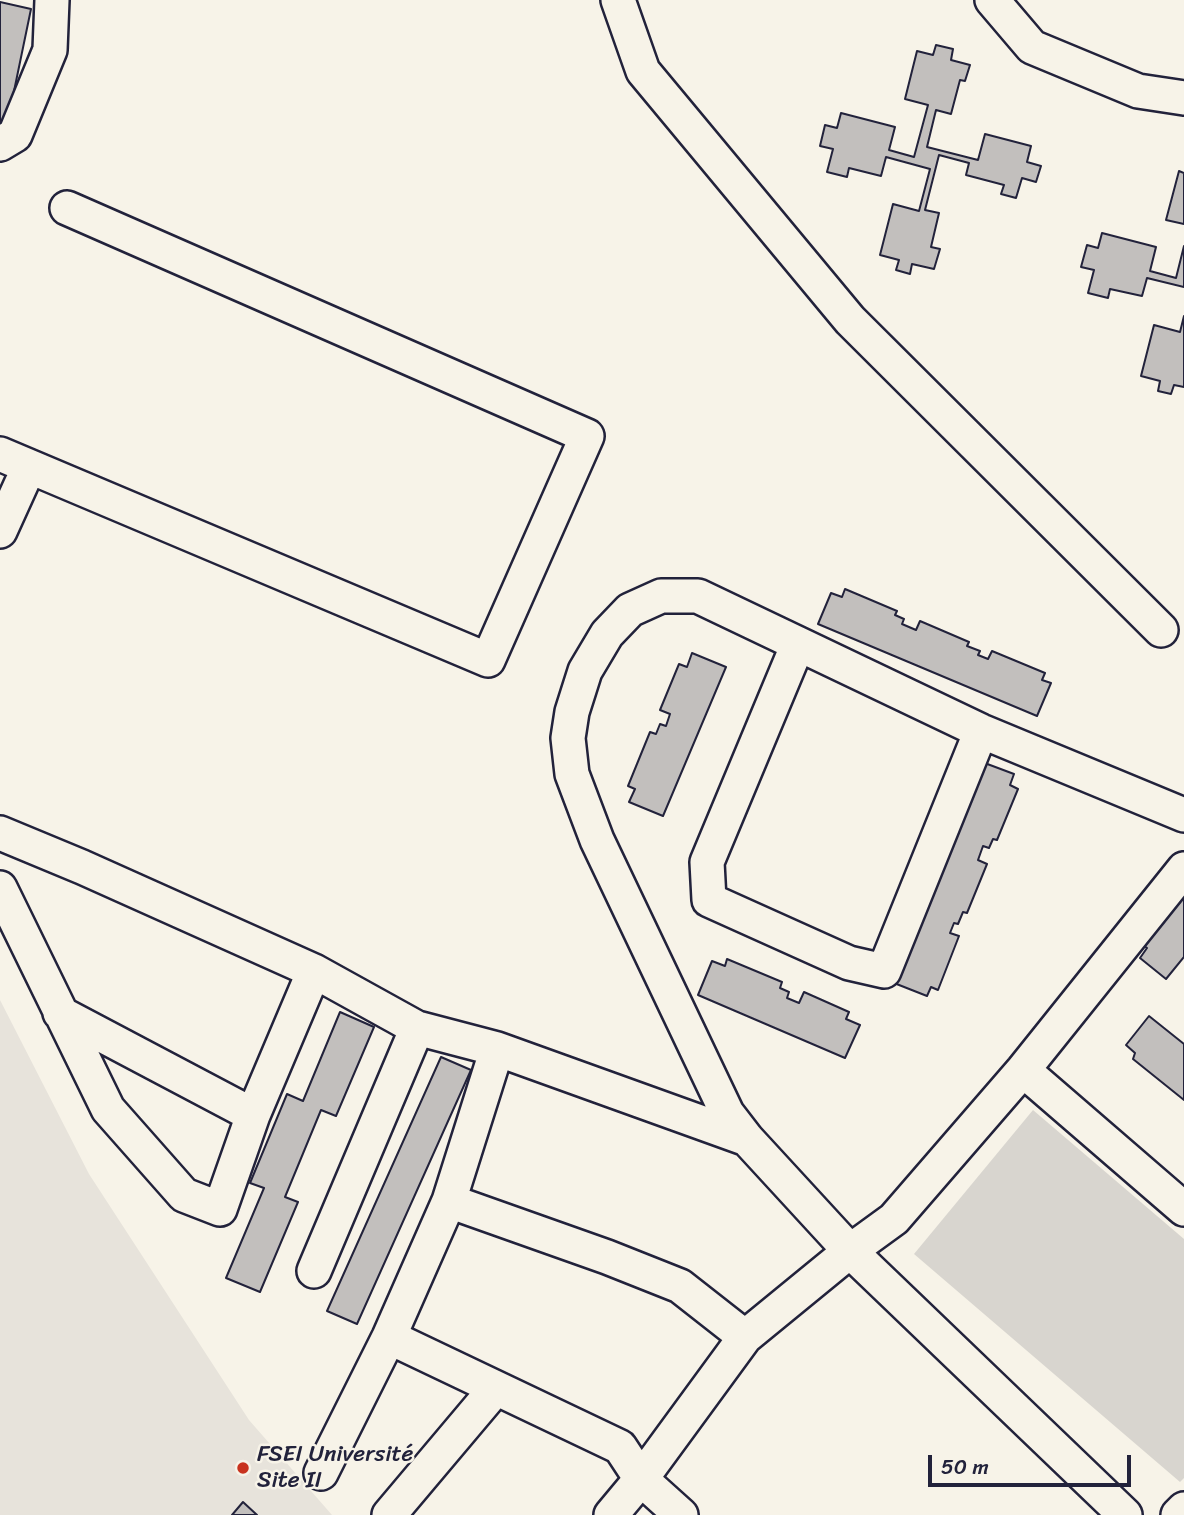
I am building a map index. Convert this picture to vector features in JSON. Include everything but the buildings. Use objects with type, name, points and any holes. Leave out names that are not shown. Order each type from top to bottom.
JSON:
[{"type":"street","points":[[0,144],[15,135],[50,50],[52,0]]},
{"type":"street","points":[[618,0],[643,71],[849,320],[1161,630]]},
{"type":"street","points":[[992,0],[1032,47],[1138,92],[1184,98]]},
{"type":"street","points":[[0,531],[14,460],[488,660],[587,436],[67,208]]},
{"type":"street","points":[[1125,1515],[850,1251],[747,1139],[727,1113],[597,840],[572,774],[568,738],[572,712],[585,671],[607,634],[631,610],[661,596],[698,596],[981,731],[1184,815]]},
{"type":"street","points":[[798,644],[707,862],[709,900],[849,963],[884,971],[981,731]]},
{"type":"street","points":[[0,833],[314,971],[417,1028],[497,1049],[747,1139]]},
{"type":"street","points":[[611,1515],[641,1479],[745,1337],[850,1251],[894,1219],[1023,1070],[1184,869]]},
{"type":"street","points":[[0,888],[108,1109],[184,1195],[220,1209],[253,1115],[314,971]]},
{"type":"street","points":[[61,1013],[253,1115]]},
{"type":"street","points":[[314,1270],[417,1028]]},
{"type":"street","points":[[321,1473],[389,1337],[449,1201],[497,1049]]},
{"type":"street","points":[[1023,1070],[1184,1209]]},
{"type":"street","points":[[449,1201],[607,1256],[680,1286],[745,1337]]},
{"type":"street","points":[[389,1337],[620,1447],[641,1479],[681,1515]]},
{"type":"street","points":[[389,1515],[496,1388]]},
{"type":"street","points":[[1178,1515],[1184,1509]]},
{"type":"shaded area","points":[[0,1000],[89,1174],[249,1420],[332,1515],[0,1515]]},
{"type":"shaded area","points":[[1033,1110],[1184,1239],[1184,1478],[1180,1482],[914,1254]]},
{"type":"place","name":"FSEI Université Site II","points":[[243,1468]]}]
